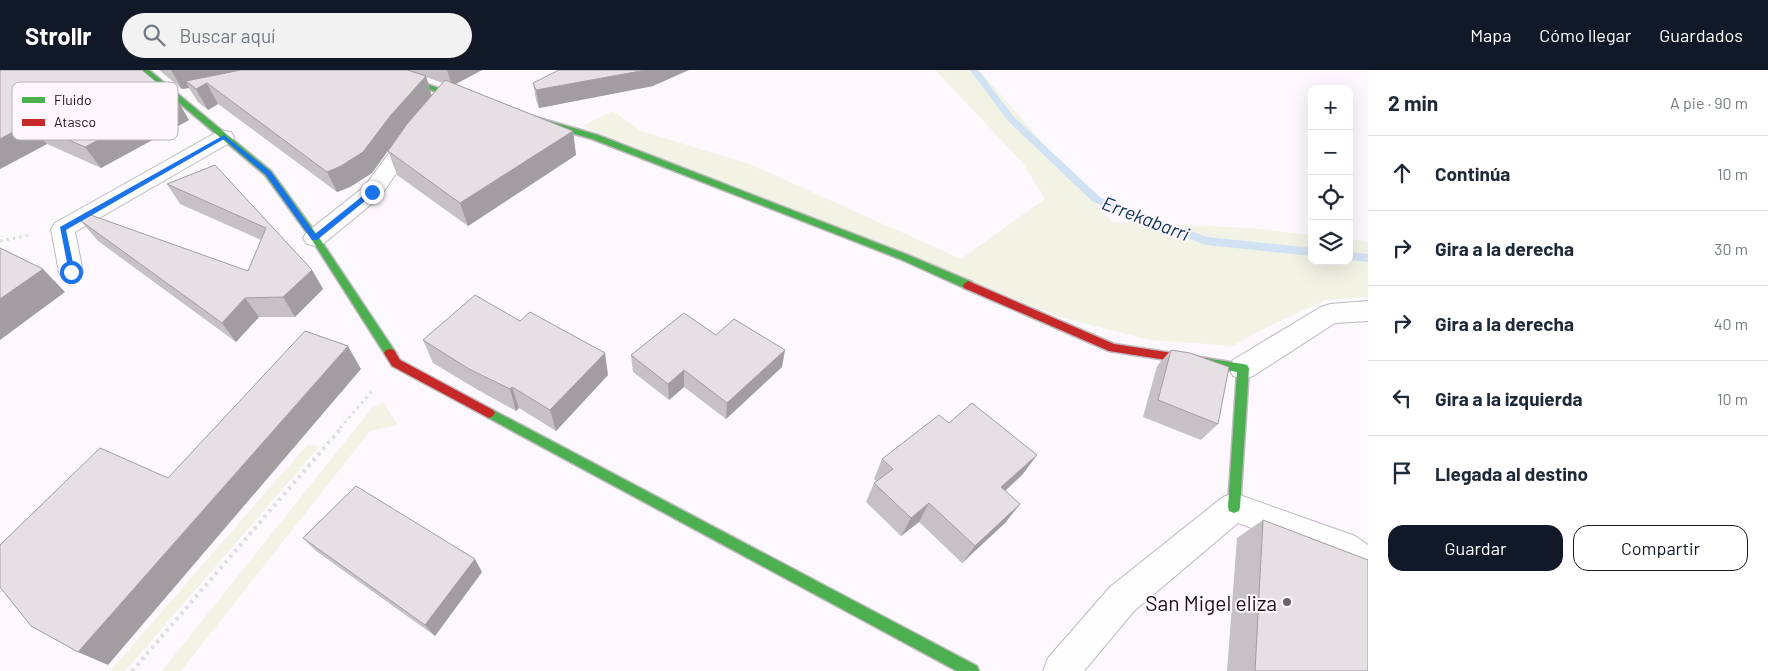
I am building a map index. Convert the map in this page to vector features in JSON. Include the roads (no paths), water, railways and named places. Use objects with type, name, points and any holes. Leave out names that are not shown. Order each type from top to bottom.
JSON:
[{"type":"street","points":[[144,70],[163,82]]},
{"type":"street","points":[[380,70],[436,107],[486,106]]},
{"type":"street","points":[[178,91],[186,96],[224,136],[268,173],[315,238],[396,363],[972,671]]},
{"type":"street","points":[[315,238],[372,192],[407,142],[436,107]]},
{"type":"street","points":[[522,116],[595,137],[904,257],[1114,348],[1243,368],[1330,314],[1368,311]]},
{"type":"street","points":[[71,272],[63,229],[224,136]]},
{"type":"street","points":[[1061,671],[1122,599],[1234,507],[1243,368]]},
{"type":"street","points":[[1234,507],[1344,547],[1368,565]]},
{"type":"waterway","name":"Errekabarri","points":[[974,70],[1011,119],[1097,200],[1206,241],[1308,252]]},
{"type":"waterway","name":"Errekabarri","points":[[1353,256],[1368,258]]},
{"type":"place","name":"San Migel eliza","points":[[1287,602]]}]
